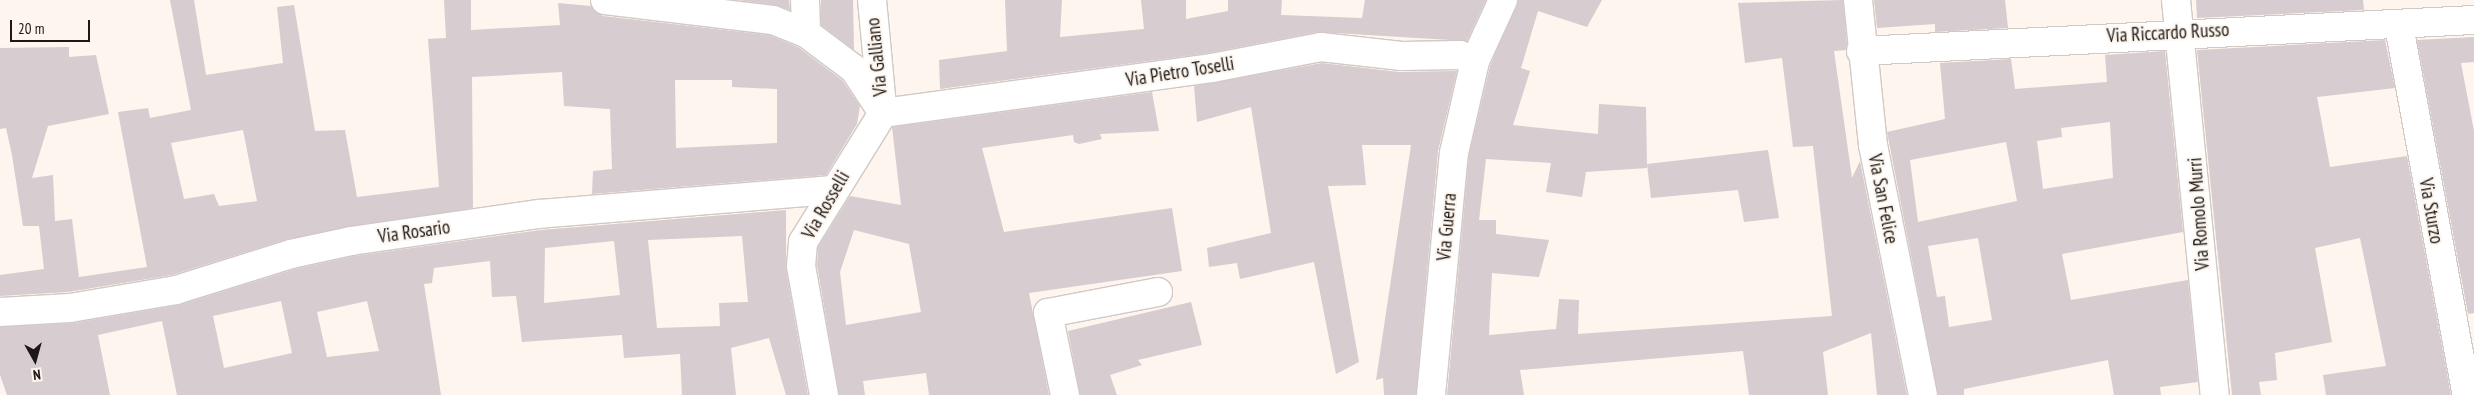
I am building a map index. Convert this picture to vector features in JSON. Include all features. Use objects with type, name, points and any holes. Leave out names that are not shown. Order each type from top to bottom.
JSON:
[{"type":"street","points":[[605,0],[773,20],[806,33],[854,69],[883,113]]},
{"type":"street","points":[[805,0],[806,33]]},
{"type":"street","name":"Via Galliano","points":[[872,0],[883,113]]},
{"type":"street","name":"Via Guerra","points":[[1431,395],[1454,153],[1476,61],[1503,0]]},
{"type":"street","name":"Via San Felice","points":[[1858,0],[1861,51],[1873,145],[1923,395]]},
{"type":"street","name":"Via Romolo Murri","points":[[2176,0],[2178,33],[2192,126],[2216,395]]},
{"type":"street","name":"Via Riccardo Russo","points":[[1861,51],[2178,33],[2399,26],[2474,20]]},
{"type":"street","name":"Via Sturzo","points":[[2399,26],[2467,395]]},
{"type":"street","name":"Via Pietro Toselli","points":[[883,113],[1212,68],[1321,47],[1401,56],[1460,55],[1476,61]]},
{"type":"street","name":"Via Rosselli","points":[[824,395],[801,266],[803,242],[883,113]]},
{"type":"street","name":"Via Rosario","points":[[0,312],[70,308],[176,290],[291,254],[351,241],[539,214],[834,190]]},
{"type":"street","points":[[1065,395],[1048,313],[1158,292]]},
{"type":"building","points":[[170,0],[194,0],[206,75],[283,63],[277,7],[294,5],[315,131],[345,130],[357,197],[439,187],[428,39],[446,38],[444,0],[471,0],[471,30],[560,25],[558,3],[591,6],[603,16],[769,35],[798,47],[842,80],[860,106],[857,124],[826,175],[592,194],[593,171],[612,169],[610,109],[564,106],[562,72],[472,77],[473,208],[288,239],[172,275],[68,292],[0,296],[0,275],[44,269],[39,226],[23,226],[6,128],[0,129],[0,48],[69,47],[69,57],[96,55],[109,114],[48,126],[32,178],[53,175],[55,221],[72,219],[79,277],[147,267],[118,112],[148,108],[150,118],[191,110]],"holes":[[[675,80],[732,80],[732,87],[777,89],[777,143],[676,148]],[[243,130],[257,201],[219,206],[214,194],[184,199],[171,143]]]},
{"type":"building","points":[[737,0],[789,0],[790,10],[775,5]]},
{"type":"building","points":[[821,0],[853,0],[854,50],[821,25]]},
{"type":"building","points":[[1005,0],[1062,0],[1060,37],[1144,29],[1141,0],[1186,0],[1186,19],[1228,11],[1228,0],[1282,0],[1281,15],[1362,18],[1365,0],[1486,0],[1467,41],[1318,32],[1209,53],[940,89],[939,60],[1007,51]]},
{"type":"building","points":[[1518,0],[1602,0],[1587,27],[1538,11],[1521,68],[1530,71],[1513,125],[1598,134],[1599,104],[1646,107],[1647,168],[1586,172],[1582,197],[1546,192],[1551,163],[1486,159],[1479,220],[1496,220],[1496,234],[1549,240],[1539,277],[1492,273],[1489,335],[1556,329],[1559,299],[1579,300],[1578,334],[1832,316],[1813,146],[1793,147],[1782,58],[1745,63],[1738,3],[1843,0],[1846,50],[1834,51],[1852,178],[1860,161],[1907,395],[1877,395],[1871,333],[1823,352],[1828,395],[1749,395],[1743,351],[1520,370],[1524,395],[1447,395],[1469,155],[1490,66]]},
{"type":"building","points":[[1874,0],[2005,0],[2008,28],[1935,32],[1935,24],[1877,28]]},
{"type":"building","points":[[2196,0],[2363,0],[2364,10],[2197,18]]},
{"type":"building","points":[[2474,37],[2474,62],[2461,63],[2474,131],[2474,313],[2468,314],[2417,40]]},
{"type":"building","points":[[2385,40],[2395,88],[2317,97],[2330,167],[2407,156],[2451,395],[2326,395],[2323,375],[2386,366],[2360,238],[2315,248],[2332,342],[2275,353],[2277,380],[2259,382],[2261,395],[2232,395],[2197,50]]},
{"type":"building","points":[[2165,51],[2183,232],[2062,254],[2071,300],[2188,280],[2198,382],[2160,387],[2161,395],[2114,395],[2108,360],[1964,389],[1964,395],[1938,395],[1887,132],[1945,119],[1940,63],[2011,59],[2015,89],[2107,82],[2105,55]],"holes":[[[2110,122],[2113,178],[2043,189],[2037,141],[2062,137],[2061,128]],[[2006,142],[2017,201],[1918,222],[1910,160]],[[1978,238],[1992,320],[1949,327],[1945,296],[1937,297],[1928,246]]]},
{"type":"building","points":[[1322,63],[1399,72],[1457,71],[1438,151],[1416,395],[1384,395],[1383,378],[1376,380],[1411,145],[1362,145],[1366,185],[1328,186],[1359,362],[1336,374],[1314,262],[1240,279],[1237,263],[1209,267],[1207,248],[1271,233],[1251,107],[1197,122],[1194,86]]},
{"type":"building","points":[[1152,92],[1159,131],[1100,134],[1102,139],[1079,144],[1074,142],[1073,135],[982,148],[1004,232],[1172,208],[1182,271],[1029,293],[1049,395],[929,395],[926,373],[863,381],[865,395],[839,395],[817,265],[818,247],[850,196],[901,205],[892,127]],"holes":[[[854,230],[909,244],[921,312],[846,325],[840,272]]]},
{"type":"building","points":[[1768,150],[1779,218],[1744,222],[1738,190],[1651,198],[1647,164]]},
{"type":"building","points":[[786,210],[786,269],[808,395],[786,395],[769,338],[731,348],[736,395],[682,395],[680,354],[624,358],[622,335],[522,342],[516,296],[492,297],[490,261],[434,268],[432,283],[424,284],[441,395],[177,395],[162,321],[98,335],[110,395],[7,395],[0,375],[0,327],[73,323],[179,305],[295,269],[354,256],[541,230]],"holes":[[[742,236],[748,302],[719,303],[720,326],[657,328],[648,240]],[[614,241],[620,295],[544,303],[545,248]],[[281,301],[292,353],[224,368],[213,316]],[[367,301],[379,351],[327,357],[317,312]]]},
{"type":"building","points":[[1191,302],[1202,345],[1138,360],[1142,365],[1110,375],[1117,395],[1080,395],[1068,331]]}]
